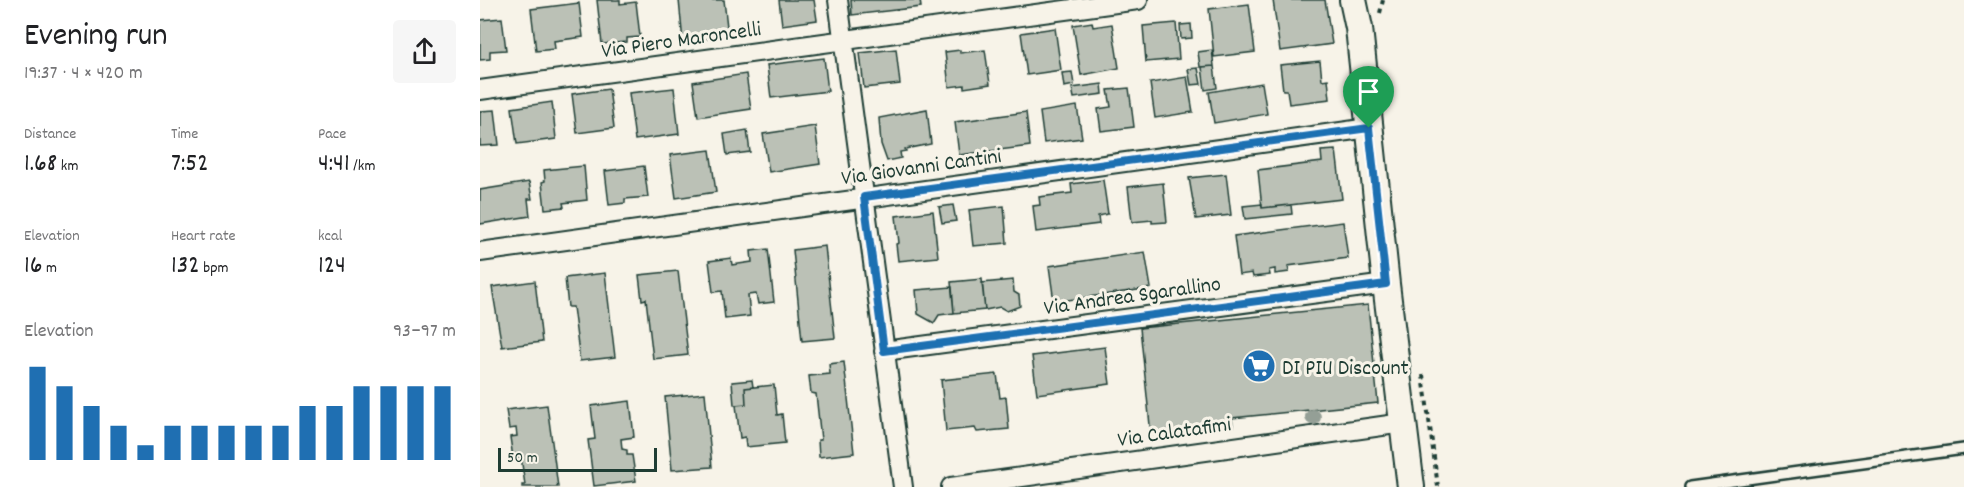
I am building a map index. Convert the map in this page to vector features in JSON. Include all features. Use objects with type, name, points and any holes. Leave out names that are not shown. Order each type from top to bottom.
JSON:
[{"type":"street","points":[[838,0],[903,487]]},
{"type":"street","name":"Via Piero Maroncelli","points":[[480,90],[1138,0]]},
{"type":"street","points":[[1353,0],[1359,28],[1386,284],[1411,487]]},
{"type":"street","points":[[1359,28],[1364,0]]},
{"type":"street","name":"Via Giovanni Cantini","points":[[480,252],[1369,128]]},
{"type":"street","name":"Via Andrea Sgarallino","points":[[884,351],[1386,284]]},
{"type":"street","name":"Via Calatafimi","points":[[951,487],[1403,423]]},
{"type":"lane","points":[[1690,487],[1964,449]]},
{"type":"building","points":[[597,0],[620,0],[620,4],[636,2],[640,37],[627,38],[627,42],[602,44]]},
{"type":"building","points":[[679,0],[724,0],[728,36],[683,42]]},
{"type":"building","points":[[779,0],[814,0],[817,20],[782,25]]},
{"type":"building","points":[[851,0],[920,0],[921,7],[852,15]]},
{"type":"building","points":[[1273,0],[1325,0],[1332,44],[1280,51]]},
{"type":"building","points":[[579,3],[583,37],[554,41],[555,49],[536,51],[531,9]]},
{"type":"building","points":[[1249,4],[1255,52],[1214,57],[1209,9]]},
{"type":"building","points":[[502,18],[506,50],[490,51],[490,59],[480,60],[480,20]]},
{"type":"building","points":[[1092,22],[1093,27],[1112,24],[1119,68],[1081,75],[1073,25]]},
{"type":"building","points":[[1176,23],[1179,59],[1146,62],[1143,26]]},
{"type":"building","points":[[1191,24],[1192,38],[1181,39],[1180,25]]},
{"type":"building","points":[[1055,28],[1061,70],[1027,75],[1021,33]]},
{"type":"building","points":[[896,49],[900,84],[864,88],[860,53]]},
{"type":"building","points":[[960,50],[960,53],[985,50],[990,84],[964,88],[964,85],[949,87],[945,52]]},
{"type":"building","points":[[1212,50],[1214,66],[1200,67],[1198,52]]},
{"type":"building","points":[[824,58],[828,91],[771,98],[767,65]]},
{"type":"building","points":[[1320,61],[1322,80],[1328,79],[1330,99],[1289,104],[1287,90],[1283,90],[1280,65]]},
{"type":"building","points":[[1214,66],[1217,88],[1205,90],[1202,67]]},
{"type":"building","points":[[1198,68],[1201,84],[1191,85],[1188,69]]},
{"type":"building","points":[[1072,72],[1074,85],[1064,87],[1062,73]]},
{"type":"building","points":[[746,74],[751,109],[698,117],[693,82]]},
{"type":"building","points":[[1187,77],[1193,112],[1155,118],[1150,83]]},
{"type":"building","points":[[1262,83],[1267,114],[1214,123],[1209,92]]},
{"type":"building","points":[[1102,84],[1103,94],[1074,98],[1072,88]]},
{"type":"building","points":[[674,88],[679,134],[635,140],[629,93]]},
{"type":"building","points":[[1129,88],[1134,127],[1101,131],[1098,109],[1111,107],[1108,90]]},
{"type":"building","points":[[609,89],[614,128],[577,133],[572,94]]},
{"type":"building","points":[[552,102],[556,139],[517,144],[512,108]]},
{"type":"building","points":[[1077,106],[1082,138],[1044,143],[1040,112]]},
{"type":"building","points":[[927,109],[931,144],[905,149],[906,151],[900,152],[901,158],[887,161],[881,144],[879,118]]},
{"type":"building","points":[[495,110],[499,145],[480,146],[480,111]]},
{"type":"building","points":[[1026,112],[1030,146],[959,155],[955,122]]},
{"type":"building","points":[[815,126],[820,164],[769,172],[763,134]]},
{"type":"building","points":[[747,130],[750,152],[727,155],[724,134]]},
{"type":"building","points":[[710,150],[716,192],[676,198],[670,155]]},
{"type":"building","points":[[1336,150],[1342,199],[1262,208],[1258,170],[1322,162],[1321,151]]},
{"type":"building","points":[[584,166],[587,200],[563,203],[564,207],[545,209],[542,182],[545,181],[544,170]]},
{"type":"building","points":[[644,166],[648,197],[625,199],[625,203],[609,205],[605,171]]},
{"type":"building","points":[[1226,174],[1231,215],[1196,219],[1189,178]]},
{"type":"building","points":[[1103,180],[1108,214],[1098,216],[1099,224],[1036,232],[1033,206],[1040,205],[1039,197],[1072,193],[1071,184]]},
{"type":"building","points":[[529,182],[532,199],[528,199],[530,216],[480,224],[480,190]]},
{"type":"building","points":[[1163,183],[1167,222],[1152,223],[1152,220],[1132,222],[1128,187]]},
{"type":"building","points":[[1262,204],[1262,208],[1291,205],[1292,214],[1245,219],[1243,206]]},
{"type":"building","points":[[953,205],[956,221],[942,223],[939,207]]},
{"type":"building","points":[[1004,206],[1007,243],[973,246],[969,210]]},
{"type":"building","points":[[933,211],[938,257],[898,261],[896,216]]},
{"type":"building","points":[[1343,222],[1348,258],[1288,266],[1289,272],[1275,274],[1275,269],[1269,270],[1270,275],[1253,277],[1252,273],[1239,275],[1234,236]]},
{"type":"building","points":[[825,246],[835,338],[802,341],[793,250]]},
{"type":"building","points":[[768,249],[774,302],[758,304],[756,294],[748,295],[750,316],[725,319],[722,291],[713,292],[709,261],[731,258],[732,265],[752,262],[751,251]]},
{"type":"building","points":[[1145,252],[1151,288],[1054,302],[1049,266]]},
{"type":"building","points":[[678,271],[688,355],[653,359],[646,299],[642,300],[639,275]]},
{"type":"building","points":[[605,273],[615,357],[580,361],[573,307],[568,307],[565,278]]},
{"type":"building","points":[[982,279],[985,310],[954,313],[951,282]]},
{"type":"building","points":[[1013,280],[1014,292],[1019,295],[1020,306],[1007,311],[1000,307],[985,310],[982,283]]},
{"type":"building","points":[[535,281],[542,342],[502,347],[492,287]]},
{"type":"building","points":[[952,287],[954,313],[939,315],[934,323],[918,314],[916,290]]},
{"type":"building","name":"DI PIU Discount","points":[[1368,305],[1378,403],[1232,418],[1233,426],[1151,435],[1140,328]]},
{"type":"building","points":[[1105,347],[1110,384],[1037,394],[1032,356]]},
{"type":"building","points":[[844,362],[854,453],[819,457],[818,440],[821,440],[816,394],[811,393],[809,376],[830,374],[829,364]]},
{"type":"building","points":[[997,374],[1000,398],[1006,397],[1009,429],[977,432],[975,428],[946,431],[941,380]]},
{"type":"building","points":[[752,380],[753,387],[745,388],[746,404],[734,405],[732,382]]},
{"type":"building","points":[[774,385],[777,415],[782,414],[785,443],[746,447],[745,437],[740,438],[736,405],[746,404],[745,388]]},
{"type":"building","points":[[705,393],[712,467],[672,470],[665,397]]},
{"type":"building","points":[[630,401],[634,437],[621,439],[622,449],[627,450],[627,455],[632,455],[636,481],[594,486],[588,440],[595,439],[591,406]]},
{"type":"building","points":[[547,405],[558,487],[522,487],[525,485],[521,457],[513,458],[510,437],[517,436],[516,428],[509,429],[506,410]]},
{"type":"place","name":"DI PIU Discount","points":[[1259,366]]},
{"type":"route","points":[[1369,128],[1386,284],[884,351],[864,197],[1369,128]]}]
